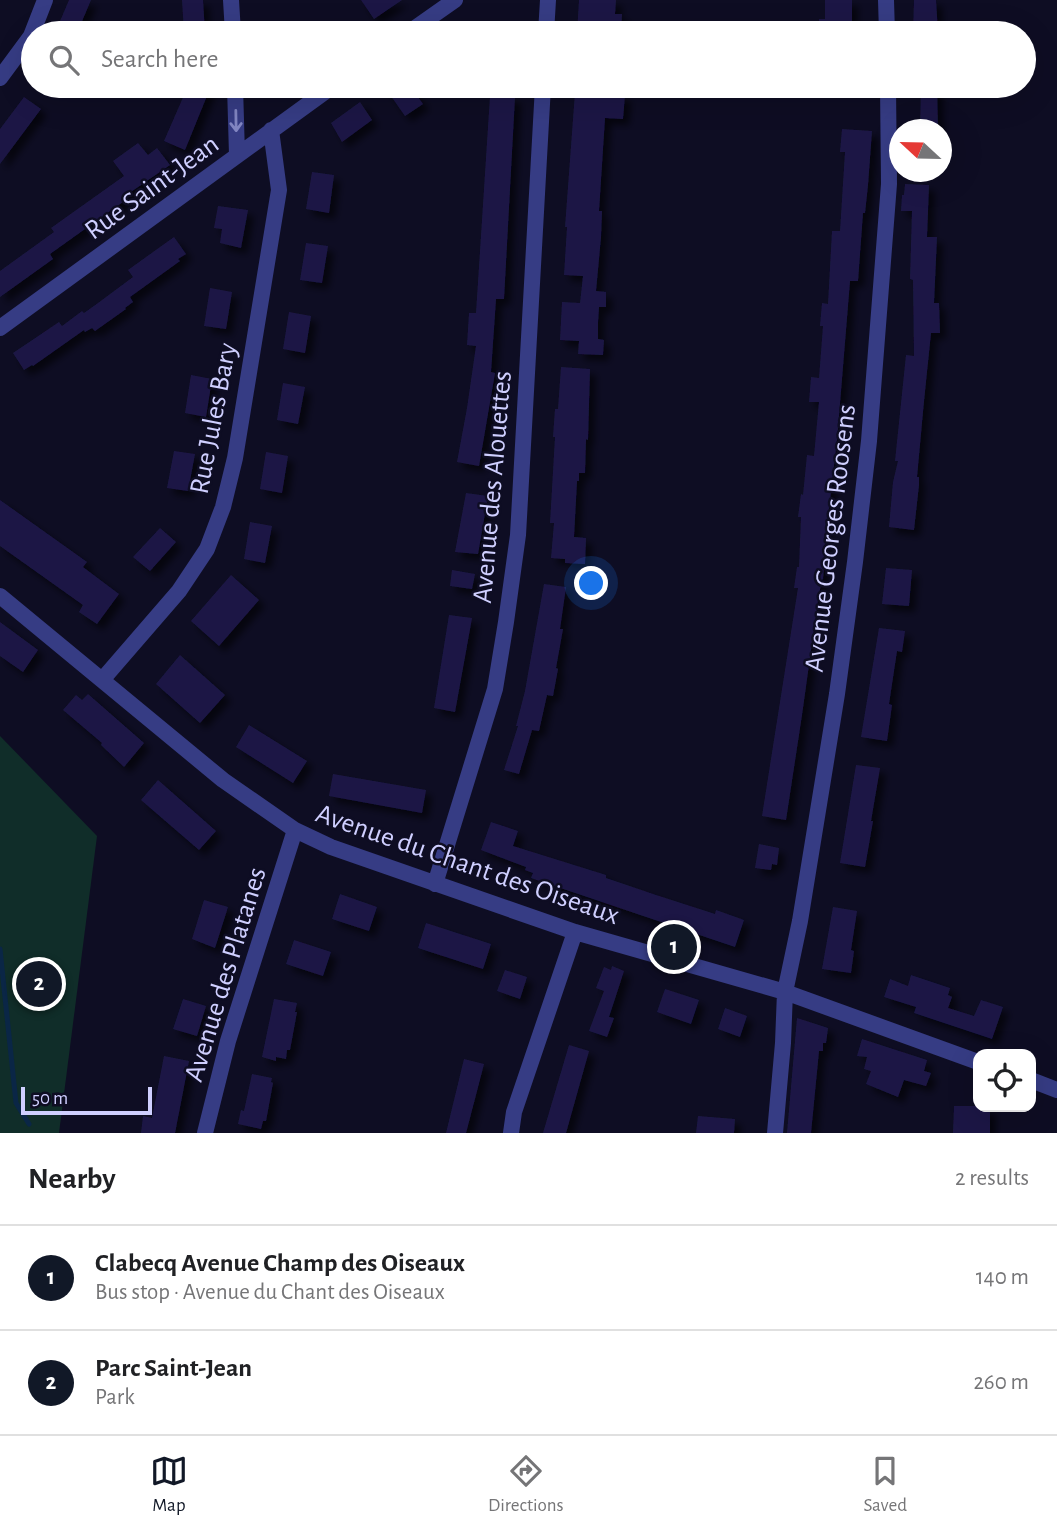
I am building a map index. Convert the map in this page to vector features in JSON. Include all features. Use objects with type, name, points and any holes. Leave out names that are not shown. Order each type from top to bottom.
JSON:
[{"type":"street","points":[[37,21],[46,0]]},
{"type":"street","points":[[231,0],[232,21]]},
{"type":"street","points":[[425,21],[455,0]]},
{"type":"street","points":[[547,21],[548,0]]},
{"type":"street","points":[[886,0],[887,21]]},
{"type":"street","points":[[0,78],[21,50]]},
{"type":"street","points":[[235,98],[237,155]]},
{"type":"street","name":"Rue Saint-Jean","points":[[0,328],[316,98]]},
{"type":"street","name":"Avenue des Alouettes","points":[[435,884],[495,689],[512,585],[518,535],[542,98]]},
{"type":"street","name":"Avenue Georges Roosens","points":[[775,1133],[785,992],[800,921],[837,694],[869,441],[889,184],[888,98]]},
{"type":"street","name":"Rue Jules Bary","points":[[102,680],[179,591],[206,549],[223,507],[234,458],[279,190],[271,130]]},
{"type":"street","name":"Avenue du Chant des Oiseaux","points":[[0,596],[223,780],[295,830],[331,847],[575,932],[785,992],[973,1060]]},
{"type":"street","name":"Avenue des Platanes","points":[[205,1133],[228,1041],[295,830]]},
{"type":"street","points":[[511,1133],[514,1112],[575,932]]},
{"type":"street","points":[[1036,1082],[1057,1090]]},
{"type":"green space","points":[[0,736],[97,836],[59,1133],[0,1133]]},
{"type":"building","points":[[69,0],[91,0],[82,21],[60,21]]},
{"type":"building","points":[[182,0],[203,0],[204,21],[183,21]]},
{"type":"building","points":[[361,0],[402,0],[374,19]]},
{"type":"building","points":[[579,0],[616,0],[615,14],[622,14],[622,21],[578,21]]},
{"type":"building","points":[[825,0],[852,0],[852,21],[819,21],[825,19]]},
{"type":"building","points":[[914,0],[936,0],[937,21],[913,21]]},
{"type":"building","points":[[23,98],[41,109],[0,164],[0,129]]},
{"type":"building","points":[[183,98],[206,98],[185,150],[164,141]]},
{"type":"building","points":[[392,98],[419,98],[423,104],[405,116]]},
{"type":"building","points":[[490,98],[515,98],[504,299],[496,299],[491,372],[495,373],[479,466],[457,462],[476,346],[467,345],[469,313],[476,313]]},
{"type":"building","points":[[575,98],[625,98],[623,119],[605,118],[599,211],[602,211],[601,237],[596,291],[606,292],[606,307],[599,307],[598,323],[598,339],[604,340],[603,355],[578,354],[579,341],[560,340],[562,302],[580,303],[583,276],[564,275]]},
{"type":"building","points":[[921,98],[937,98],[938,119],[920,119]]},
{"type":"building","points":[[360,102],[372,120],[342,142],[331,123]]},
{"type":"building","points":[[842,129],[872,131],[868,185],[858,281],[850,281],[823,580],[786,820],[762,816],[798,588],[794,588],[799,567],[801,517],[798,517],[801,494],[803,495],[807,455],[814,456],[819,402],[809,402],[811,377],[819,378],[822,303],[828,304],[832,231],[840,231],[845,152],[840,152]]},
{"type":"building","points":[[138,143],[148,155],[157,148],[170,165],[50,254],[53,259],[0,297],[0,271],[54,232],[51,228],[124,176],[113,161]]},
{"type":"building","points":[[312,172],[334,175],[329,213],[306,209]]},
{"type":"building","points":[[905,184],[929,185],[927,237],[937,237],[934,303],[939,303],[940,333],[931,333],[914,530],[889,527],[893,482],[898,461],[895,461],[906,355],[914,356],[913,280],[910,279],[912,211],[901,211]]},
{"type":"building","points":[[218,206],[248,210],[241,248],[220,243],[222,229],[214,228]]},
{"type":"building","points":[[174,237],[186,254],[130,297],[133,302],[126,309],[95,331],[92,328],[85,332],[84,330],[24,370],[13,353],[59,322],[62,326],[98,303],[133,277],[128,270]]},
{"type":"building","points":[[306,243],[328,246],[322,283],[300,280]]},
{"type":"building","points":[[210,288],[232,292],[226,329],[204,326]]},
{"type":"building","points":[[289,312],[311,316],[305,353],[283,349]]},
{"type":"building","points":[[561,367],[590,369],[585,473],[579,473],[577,481],[574,537],[586,538],[585,564],[565,563],[565,559],[551,558],[554,523],[550,523],[553,437]]},
{"type":"building","points":[[191,375],[212,379],[206,417],[185,413]]},
{"type":"building","points":[[283,383],[305,387],[298,424],[277,420]]},
{"type":"building","points":[[174,451],[195,454],[188,491],[167,488]]},
{"type":"building","points":[[266,452],[288,456],[282,493],[260,489]]},
{"type":"building","points":[[466,493],[488,496],[478,554],[455,552]]},
{"type":"building","points":[[0,500],[87,562],[83,567],[119,594],[97,624],[79,612],[83,605],[0,546]]},
{"type":"building","points":[[250,522],[272,526],[265,563],[244,559]]},
{"type":"building","points":[[160,528],[176,542],[150,571],[133,557]]},
{"type":"building","points":[[886,568],[912,570],[909,606],[882,604]]},
{"type":"building","points":[[452,570],[475,574],[472,589],[450,586]]},
{"type":"building","points":[[231,575],[259,600],[219,646],[191,621]]},
{"type":"building","points":[[544,584],[566,587],[558,669],[553,696],[547,695],[539,731],[532,730],[519,774],[504,770],[518,726]]},
{"type":"building","points":[[449,615],[472,618],[455,712],[434,708]]},
{"type":"building","points":[[0,622],[38,650],[23,672],[0,656]]},
{"type":"building","points":[[879,628],[905,631],[902,652],[897,651],[887,741],[861,737]]},
{"type":"building","points":[[180,655],[225,695],[200,723],[156,684]]},
{"type":"building","points":[[88,694],[144,743],[124,767],[102,743],[63,710],[76,695],[82,700]]},
{"type":"building","points":[[249,725],[307,761],[293,783],[236,747]]},
{"type":"building","points":[[856,765],[880,768],[865,867],[840,863]]},
{"type":"building","points":[[333,774],[426,790],[422,813],[329,796]]},
{"type":"building","points":[[158,780],[216,831],[199,850],[141,800]]},
{"type":"building","points":[[491,822],[518,831],[513,846],[606,875],[606,878],[715,914],[716,910],[744,920],[735,947],[531,878],[533,873],[525,870],[526,867],[481,850]]},
{"type":"building","points":[[759,844],[779,848],[777,865],[772,864],[771,870],[755,868]]},
{"type":"building","points":[[340,894],[377,907],[369,931],[332,919]]},
{"type":"building","points":[[204,900],[228,907],[215,948],[192,939]]},
{"type":"building","points":[[833,907],[857,911],[851,950],[854,951],[851,973],[822,969]]},
{"type":"building","points":[[426,923],[491,944],[483,969],[418,948]]},
{"type":"building","points":[[294,940],[331,952],[323,976],[286,964]]},
{"type":"building","points":[[612,966],[624,971],[609,1017],[614,1018],[607,1037],[589,1031],[604,991],[596,988],[604,967],[611,970]]},
{"type":"building","points":[[505,970],[527,977],[520,999],[497,991]]},
{"type":"building","points":[[911,975],[950,988],[948,995],[952,997],[948,1008],[974,1016],[981,1000],[1003,1007],[992,1039],[914,1013],[916,1007],[884,997],[890,979],[908,986]]},
{"type":"building","points":[[665,989],[699,1000],[691,1024],[657,1012]]},
{"type":"building","points":[[183,999],[206,1006],[197,1036],[173,1029]]},
{"type":"building","points":[[274,999],[297,1003],[290,1050],[287,1050],[286,1059],[276,1057],[276,1061],[262,1057]]},
{"type":"building","points":[[725,1008],[747,1016],[740,1037],[718,1029]]},
{"type":"building","points":[[797,1018],[828,1028],[823,1051],[819,1051],[811,1133],[787,1133]]},
{"type":"building","points":[[862,1039],[927,1060],[924,1071],[931,1073],[926,1086],[904,1080],[898,1097],[866,1084],[871,1071],[864,1069],[867,1057],[857,1056]]},
{"type":"building","points":[[569,1045],[589,1051],[566,1133],[543,1133]]},
{"type":"building","points":[[164,1056],[189,1061],[175,1133],[141,1133],[143,1116],[152,1118]]},
{"type":"building","points":[[464,1059],[484,1064],[466,1133],[446,1133]]},
{"type":"building","points":[[252,1074],[272,1078],[273,1083],[266,1121],[263,1121],[261,1129],[238,1124],[241,1110],[244,1111]]},
{"type":"building","points":[[954,1106],[973,1106],[973,1112],[990,1112],[990,1133],[953,1133]]},
{"type":"building","points":[[698,1116],[735,1119],[734,1133],[696,1133]]},
{"type":"waterway","points":[[0,949],[16,1103],[29,1124]]},
{"type":"place","name":"Clabecq Avenue Champ des Oiseaux","points":[[674,947]]},
{"type":"place","name":"Parc Saint-Jean","points":[[39,984]]}]
